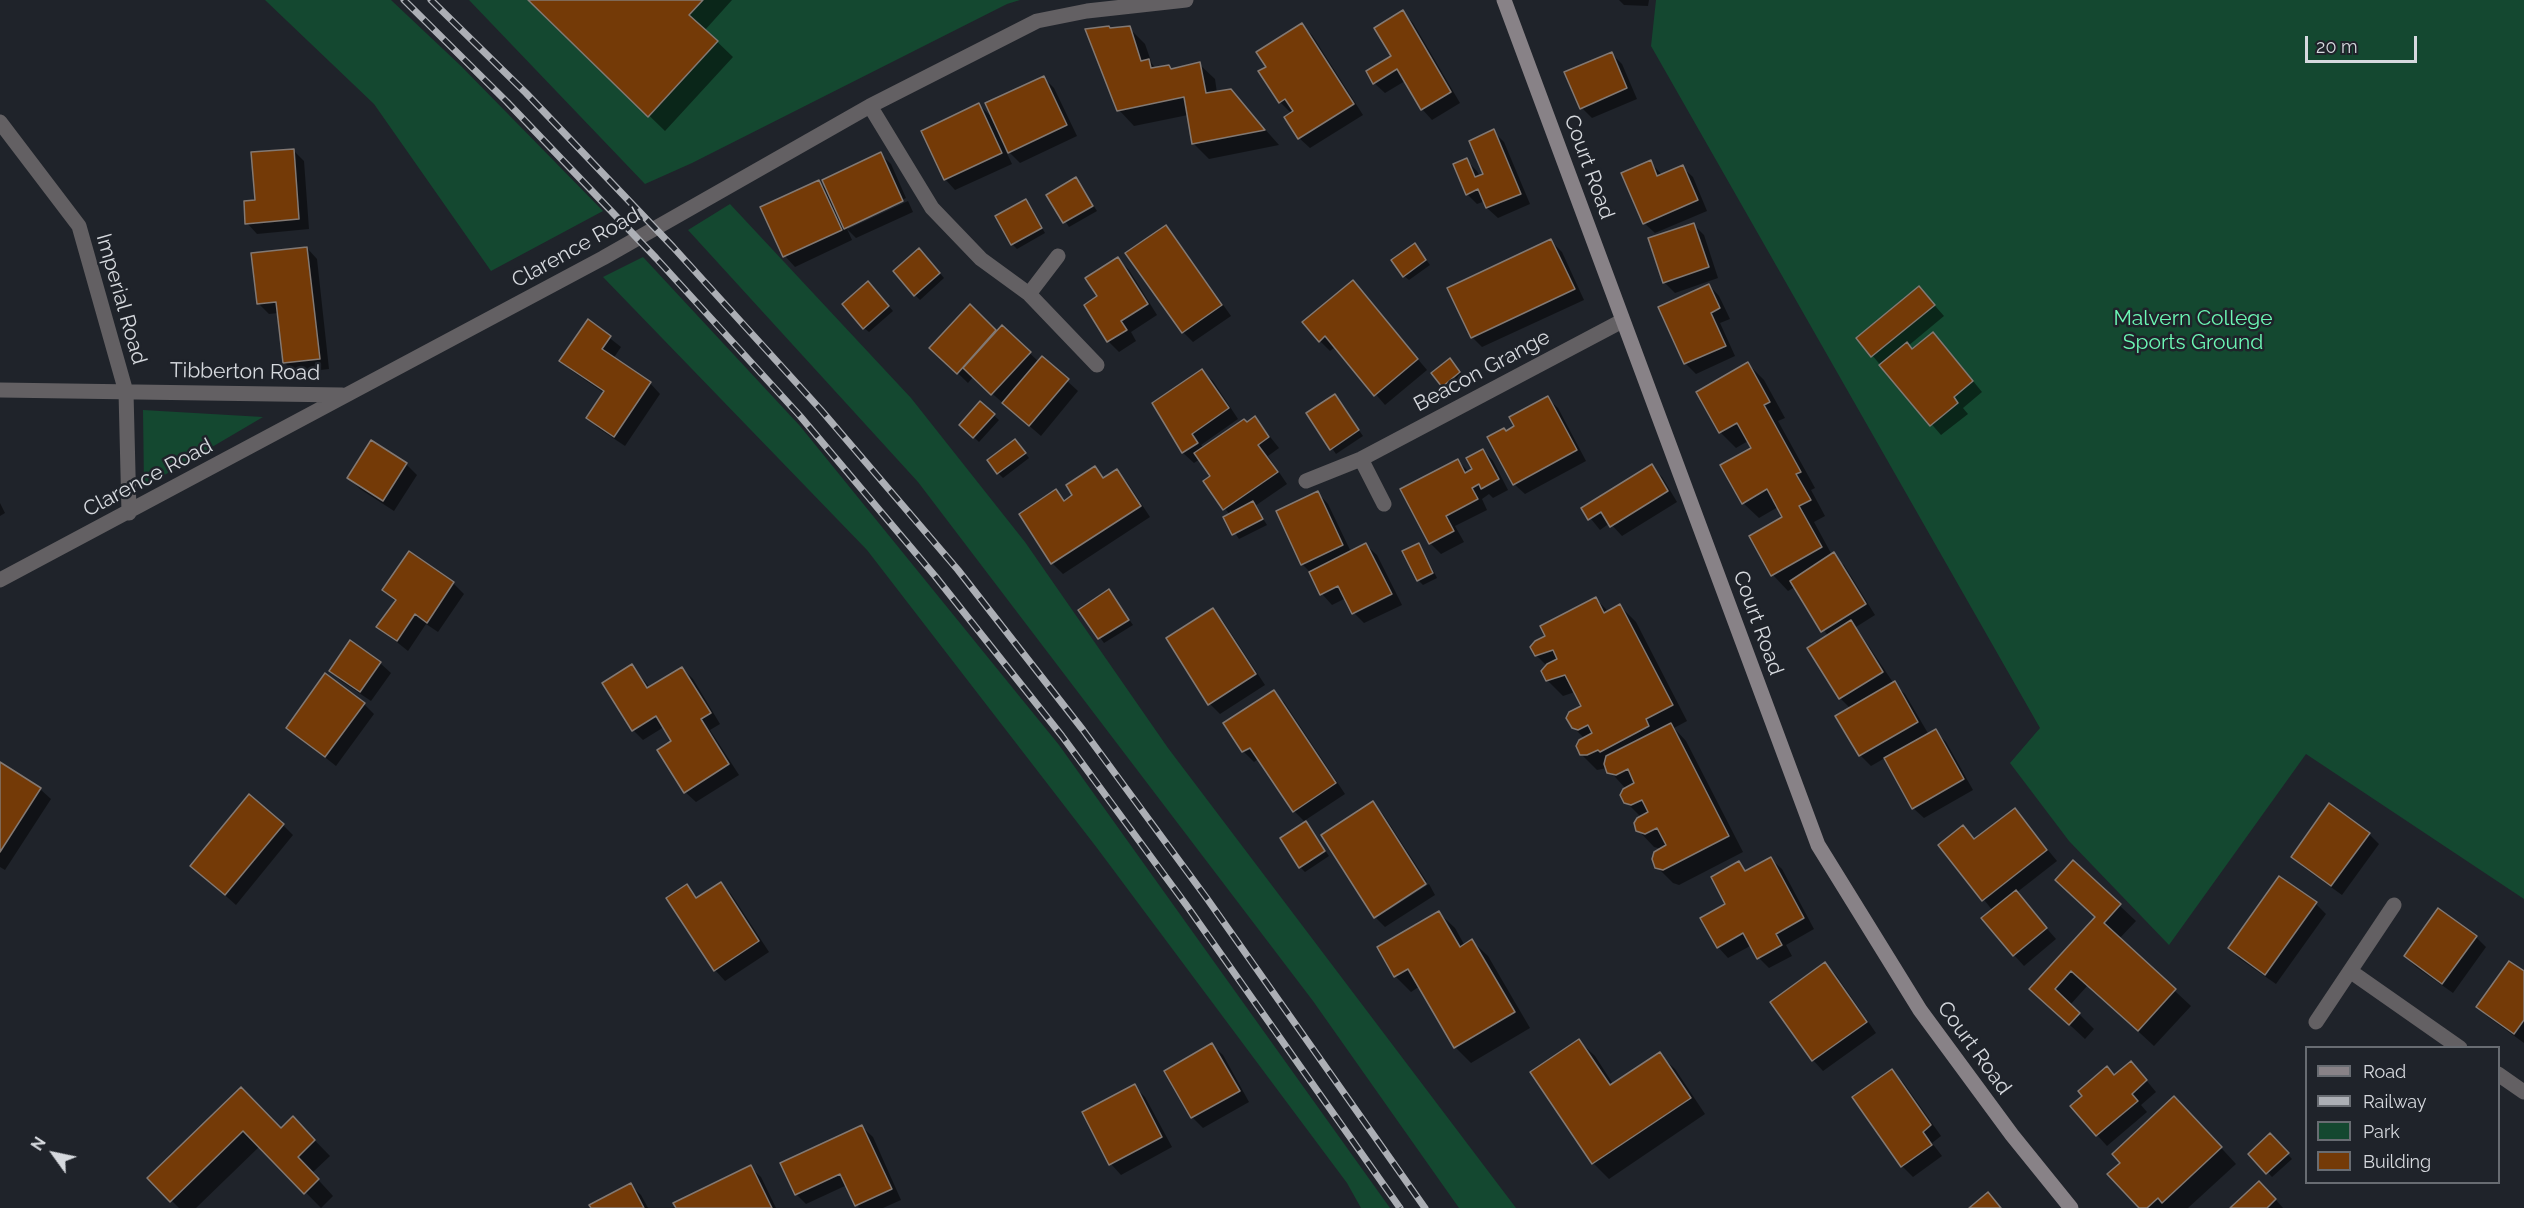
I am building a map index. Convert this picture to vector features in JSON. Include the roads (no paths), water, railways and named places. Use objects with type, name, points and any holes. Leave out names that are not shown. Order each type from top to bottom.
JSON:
[{"type":"street","name":"Clarence Road","points":[[0,580],[603,258],[870,106],[1037,21],[1087,11],[1186,0]]},
{"type":"street","name":"Court Road","points":[[1504,0],[1818,845],[1920,1010],[2012,1135],[2071,1208]]},
{"type":"street","points":[[870,106],[932,208],[981,259],[1029,294],[1097,365]]},
{"type":"street","name":"Imperial Road","points":[[0,122],[79,226],[126,392],[129,513]]},
{"type":"street","points":[[1029,294],[1058,255]]},
{"type":"street","name":"Beacon Grange","points":[[1306,481],[1361,459],[1622,321]]},
{"type":"street","name":"Tibberton Road","points":[[0,390],[345,395]]},
{"type":"street","points":[[1361,459],[1384,504]]},
{"type":"street","points":[[2316,1022],[2394,905]]},
{"type":"street","points":[[2350,971],[2459,1046]]},
{"type":"street","points":[[2500,1075],[2524,1092]]},
{"type":"railway","points":[[404,0],[507,102],[656,258],[800,416],[935,576],[1062,736],[1187,906],[1400,1208]]},
{"type":"railway","points":[[431,0],[526,93],[673,247],[821,410],[958,570],[1083,730],[1208,900],[1425,1208]]},
{"type":"park label","name":"Malvern College Sports Ground","points":[[2193,331]]}]
